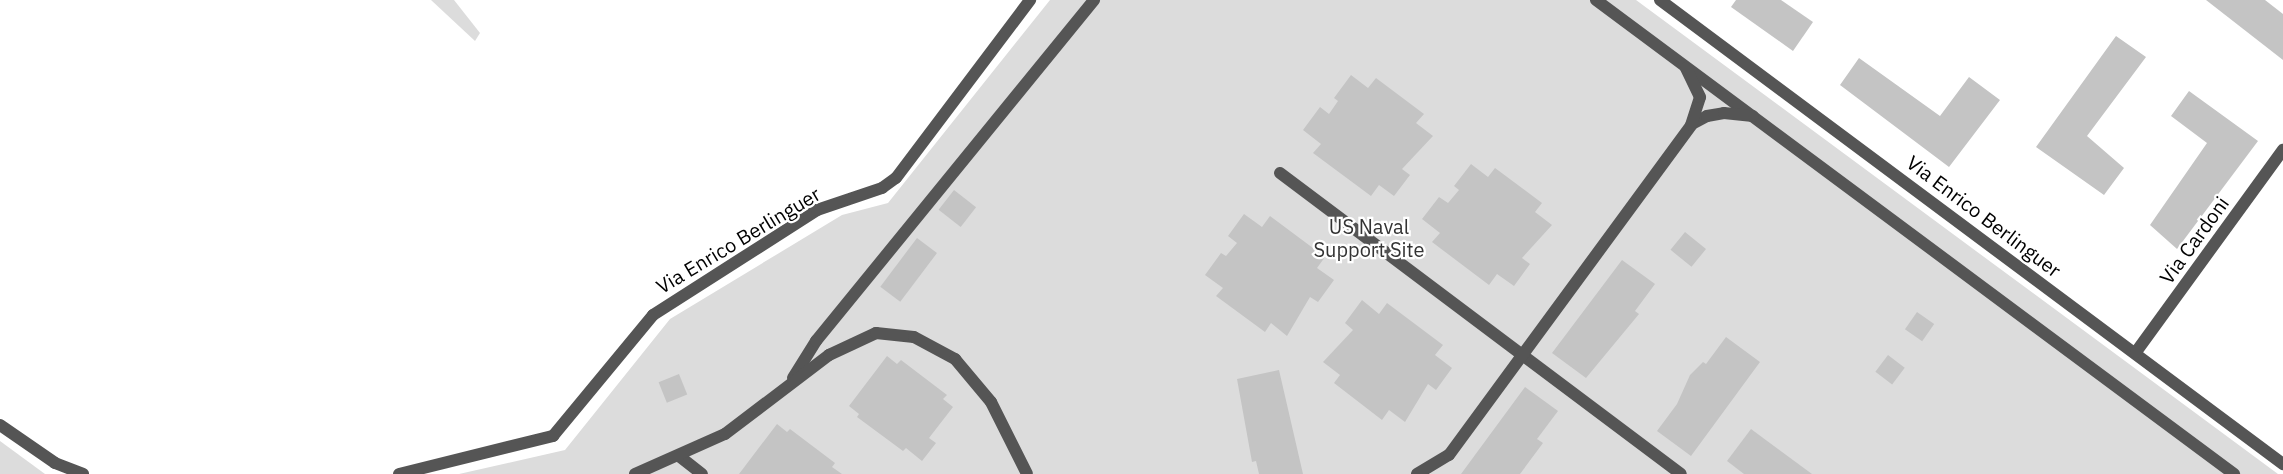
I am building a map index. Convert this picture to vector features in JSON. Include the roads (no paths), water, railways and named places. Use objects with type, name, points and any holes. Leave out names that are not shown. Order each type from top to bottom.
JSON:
[{"type":"street","name":"Via Enrico Berlinguer","points":[[399,474],[553,436],[653,315],[818,210],[882,188],[896,178],[1030,0]]},
{"type":"street","points":[[790,384],[816,341],[1094,0]]},
{"type":"street","points":[[1596,0],[2234,474]]},
{"type":"street","name":"Via Enrico Berlinguer","points":[[1670,3],[2283,464]]},
{"type":"street","points":[[1417,474],[1449,455],[1691,125],[1700,97],[1684,65]]},
{"type":"street","points":[[1691,125],[1707,116],[1753,116]]},
{"type":"street","name":"Via Cardoni","points":[[2136,352],[2283,150]]},
{"type":"street","points":[[1280,173],[1681,474]]},
{"type":"street","points":[[635,474],[725,434],[829,355],[876,333],[914,338],[955,359],[991,402],[1027,474]]},
{"type":"street","points":[[0,425],[55,463],[83,474]]},
{"type":"street","points":[[679,456],[702,474]]},
{"type":"park label","name":"US Naval Support Site","points":[[1369,238]]}]
